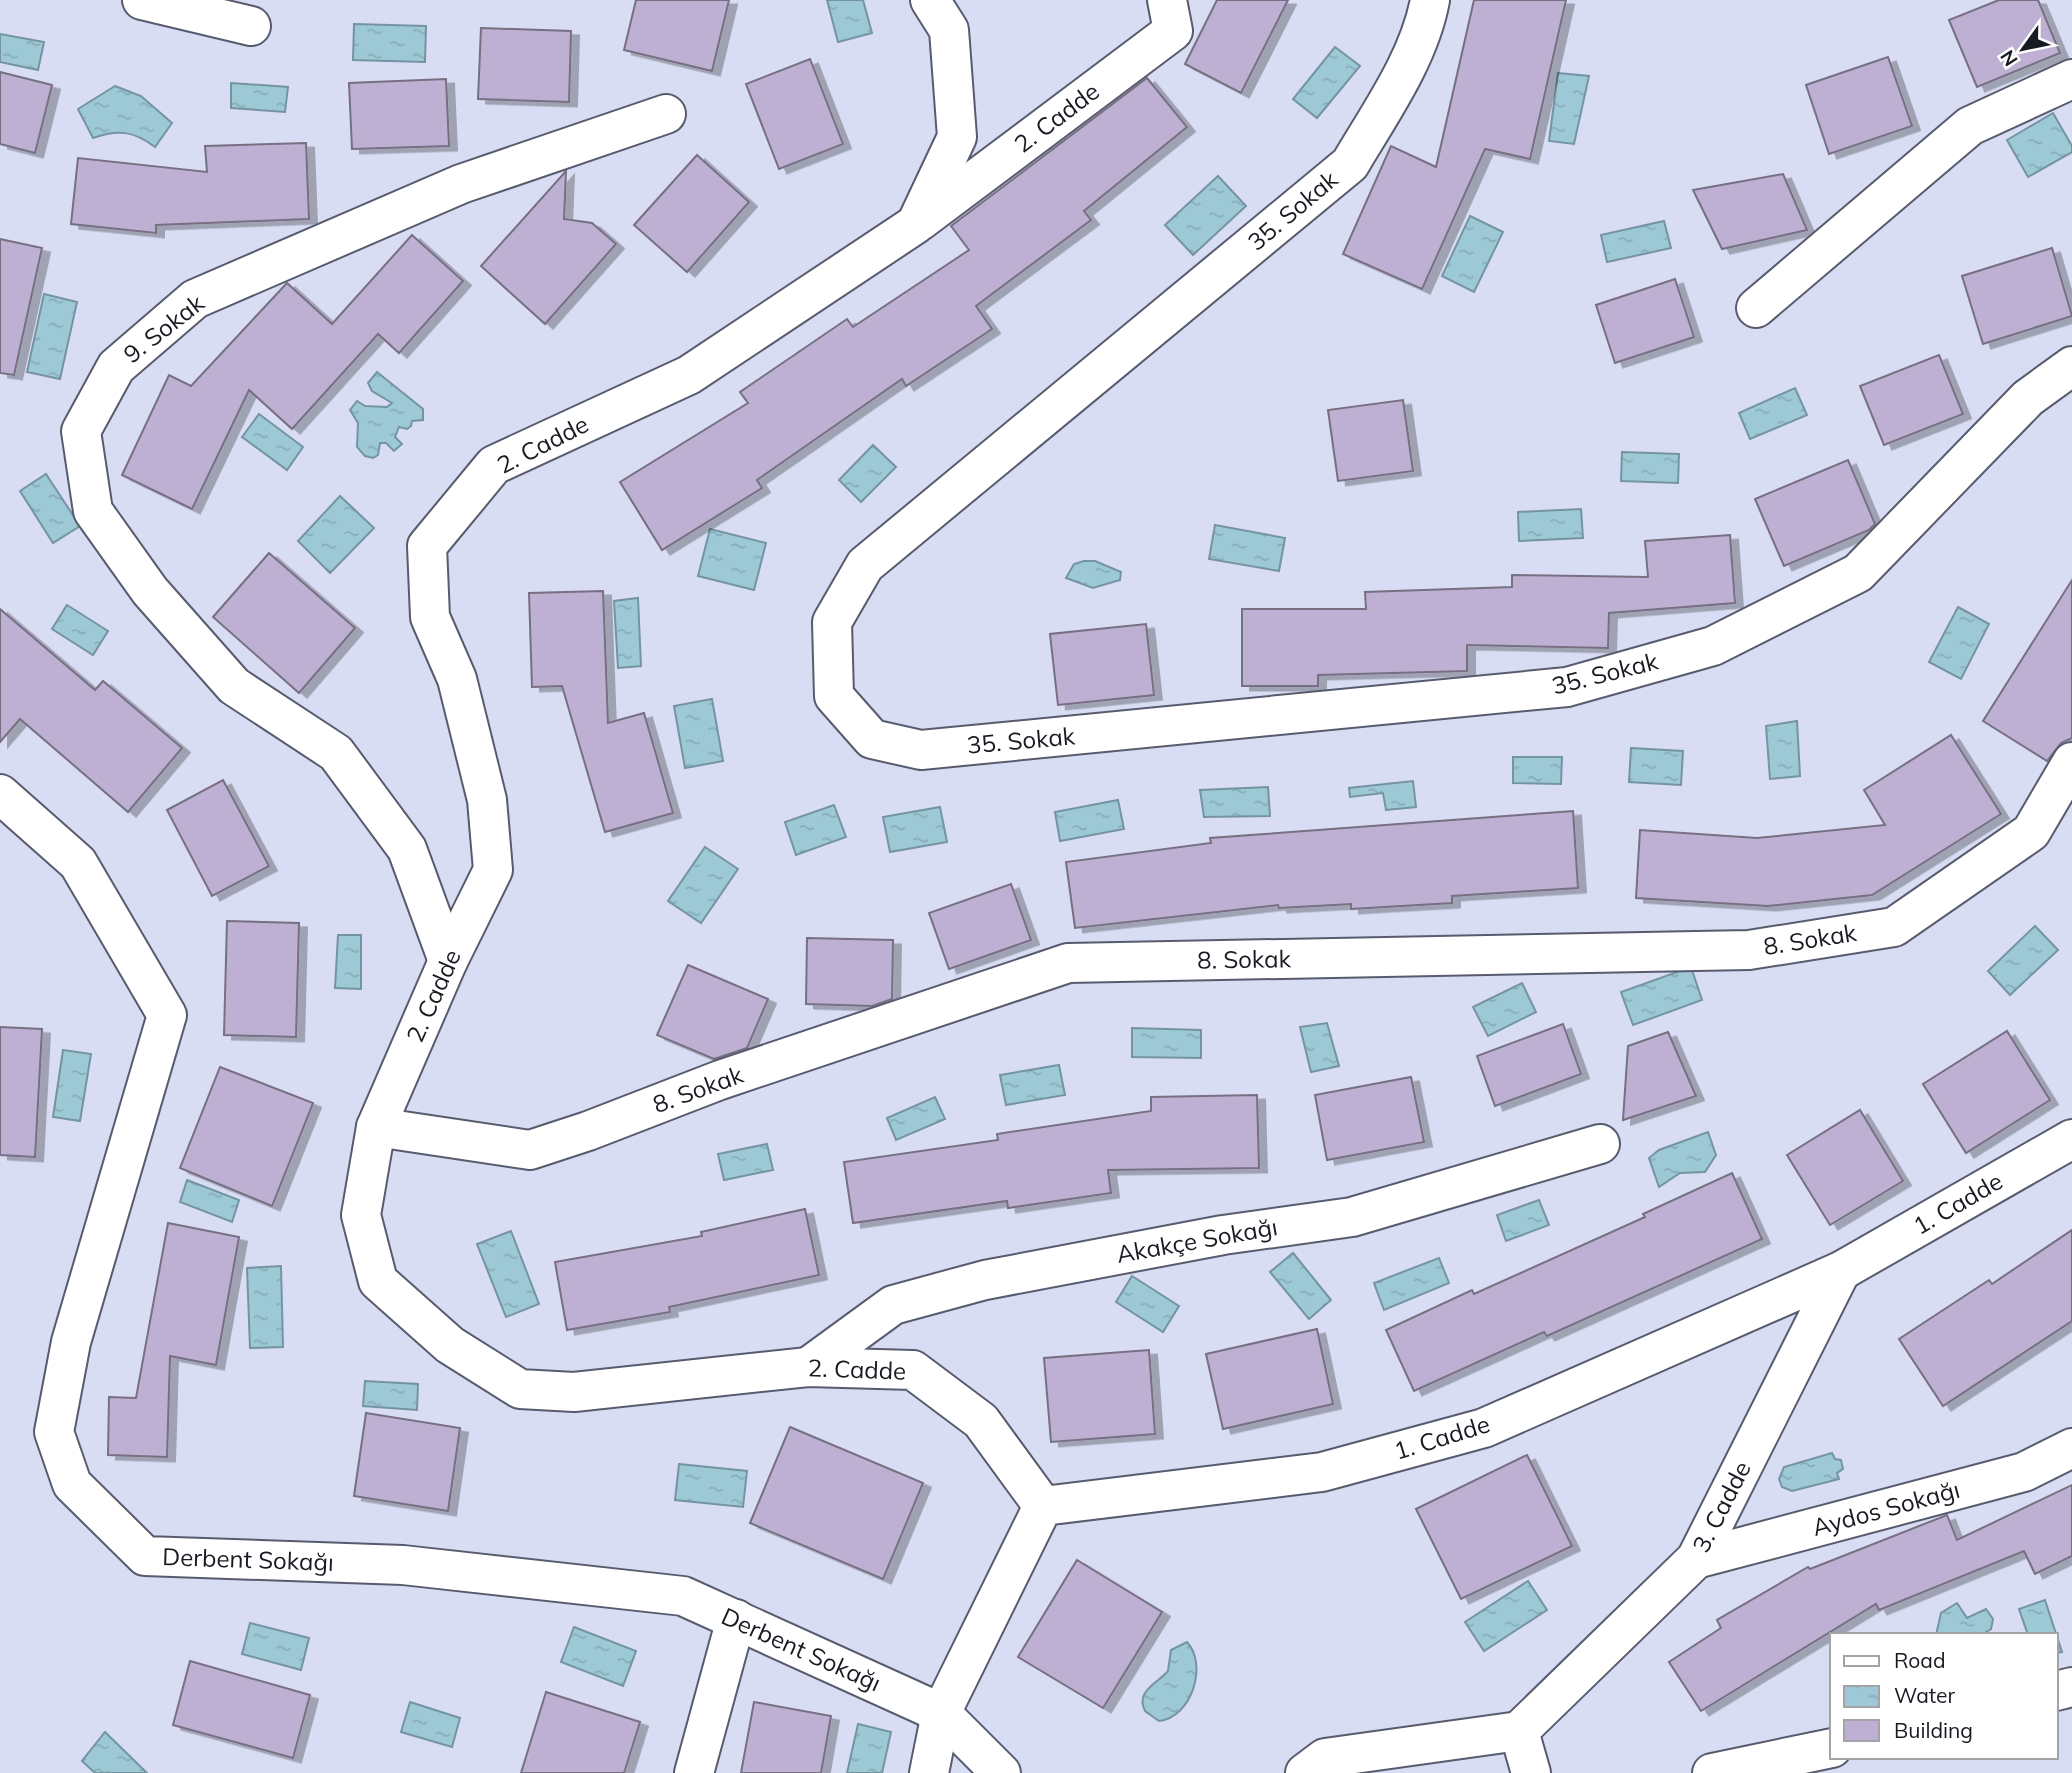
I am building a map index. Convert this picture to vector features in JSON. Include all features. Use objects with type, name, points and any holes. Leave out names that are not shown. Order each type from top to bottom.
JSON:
[{"type":"street","points":[[142,0],[251,26]]},
{"type":"street","points":[[916,224],[957,138],[949,30],[930,0]]},
{"type":"street","name":"2. Cadde","points":[[1043,1506],[981,1421],[913,1370],[808,1367],[574,1392],[520,1389],[450,1345],[378,1281],[361,1215],[376,1127],[448,961],[493,870],[487,800],[457,679],[430,617],[427,546],[494,465],[690,375],[916,224],[1172,31],[1167,0]]},
{"type":"street","name":"35. Sokak","points":[[1430,0],[1427,15],[1403,73],[1350,164],[865,565],[832,622],[834,696],[872,739],[921,750],[1567,687],[1713,646],[1858,573],[2028,398],[2072,366]]},
{"type":"street","points":[[1756,308],[1969,126],[2072,79]]},
{"type":"street","name":"9. Sokak","points":[[448,961],[407,849],[335,753],[234,686],[150,592],[93,511],[81,431],[116,367],[195,299],[461,184],[666,114]]},
{"type":"street","name":"8. Sokak","points":[[376,1127],[530,1150],[588,1131],[720,1080],[1068,963],[1749,950],[1894,927],[2031,832],[2072,762]]},
{"type":"street","name":"Derbent Sokağı","points":[[0,794],[78,863],[167,1015],[71,1342],[54,1432],[72,1484],[145,1556],[416,1566],[683,1596],[940,1713],[1001,1773]]},
{"type":"street","name":"1. Cadde","points":[[1043,1506],[1321,1472],[1484,1428],[1842,1271],[2072,1139]]},
{"type":"street","name":"Akakçe Sokağı","points":[[808,1367],[893,1305],[985,1280],[1184,1242],[1352,1217],[1600,1144]]},
{"type":"street","name":"3. Cadde","points":[[1519,1731],[1696,1559],[1842,1271]]},
{"type":"street","name":"Aydos Sokağı","points":[[1696,1559],[2024,1472],[2072,1448]]},
{"type":"street","points":[[929,1773],[940,1713],[1043,1506]]},
{"type":"street","points":[[694,1773],[736,1619]]},
{"type":"street","points":[[1305,1773],[1325,1758],[1519,1731],[1531,1773]]},
{"type":"street","points":[[1712,1773],[1830,1748]]},
{"type":"water","points":[[827,0],[863,0],[872,33],[838,42]]},
{"type":"water","points":[[354,24],[426,26],[425,62],[353,60]]},
{"type":"water","points":[[0,34],[44,42],[38,70],[0,62]]},
{"type":"water","points":[[1335,47],[1360,66],[1317,118],[1293,99]]},
{"type":"water","points":[[1558,73],[1589,76],[1574,144],[1549,141]]},
{"type":"water","points":[[231,83],[288,87],[285,112],[231,108]]},
{"type":"water","points":[[115,86],[141,96],[172,123],[155,147],[125,133],[110,133],[93,138],[78,109]]},
{"type":"water","points":[[2053,113],[2072,146],[2072,152],[2028,177],[2007,140]]},
{"type":"water","points":[[1218,176],[1246,206],[1193,255],[1165,225]]},
{"type":"water","points":[[1470,216],[1503,232],[1474,292],[1442,276]]},
{"type":"water","points":[[1664,221],[1671,248],[1607,262],[1601,235]]},
{"type":"water","points":[[44,294],[77,302],[60,379],[27,372]]},
{"type":"water","points":[[377,372],[423,409],[423,420],[412,421],[407,429],[399,427],[395,437],[402,444],[394,451],[386,443],[380,443],[378,455],[373,458],[365,456],[357,447],[358,423],[350,410],[357,401],[365,406],[387,407],[392,403],[372,391],[368,383]]},
{"type":"water","points":[[1795,388],[1807,415],[1750,439],[1739,413]]},
{"type":"water","points":[[259,414],[303,447],[287,470],[242,437]]},
{"type":"water","points":[[873,445],[896,467],[861,502],[839,480]]},
{"type":"water","points":[[1622,452],[1679,454],[1678,483],[1621,481]]},
{"type":"water","points":[[46,474],[80,526],[53,543],[20,491]]},
{"type":"water","points":[[340,496],[374,528],[330,573],[298,541]]},
{"type":"water","points":[[1581,509],[1583,538],[1519,541],[1518,512]]},
{"type":"water","points":[[1215,525],[1285,538],[1279,571],[1209,559]]},
{"type":"water","points":[[710,529],[766,543],[754,590],[698,576]]},
{"type":"water","points":[[1095,561],[1121,572],[1120,580],[1093,588],[1066,578],[1074,564]]},
{"type":"water","points":[[638,598],[641,666],[618,668],[614,601]]},
{"type":"water","points":[[67,605],[108,631],[93,655],[52,629]]},
{"type":"water","points":[[1958,607],[1989,624],[1961,679],[1929,662]]},
{"type":"water","points":[[712,699],[723,761],[685,768],[674,706]]},
{"type":"water","points":[[1797,721],[1800,776],[1770,779],[1766,726]]},
{"type":"water","points":[[1631,748],[1683,751],[1681,785],[1629,782]]},
{"type":"water","points":[[1513,757],[1562,757],[1561,784],[1513,783]]},
{"type":"water","points":[[1413,781],[1416,807],[1386,810],[1383,793],[1350,797],[1349,788]]},
{"type":"water","points":[[1268,787],[1270,816],[1204,817],[1200,790]]},
{"type":"water","points":[[1118,800],[1124,829],[1060,841],[1055,812]]},
{"type":"water","points":[[834,805],[846,837],[796,855],[785,822]]},
{"type":"water","points":[[940,807],[947,842],[890,852],[883,817]]},
{"type":"water","points":[[705,847],[738,869],[701,923],[668,901]]},
{"type":"water","points":[[2035,926],[2058,950],[2010,995],[1988,971]]},
{"type":"water","points":[[338,935],[361,935],[361,989],[335,988]]},
{"type":"water","points":[[1691,967],[1702,1000],[1633,1025],[1621,992]]},
{"type":"water","points":[[1522,983],[1536,1012],[1488,1036],[1473,1007]]},
{"type":"water","points":[[1327,1023],[1339,1066],[1311,1072],[1300,1027]]},
{"type":"water","points":[[1132,1028],[1201,1030],[1201,1058],[1132,1057]]},
{"type":"water","points":[[63,1050],[91,1054],[80,1121],[53,1117]]},
{"type":"water","points":[[1059,1065],[1065,1095],[1006,1105],[1000,1075]]},
{"type":"water","points":[[935,1097],[945,1119],[896,1140],[887,1118]]},
{"type":"water","points":[[1708,1132],[1716,1155],[1705,1172],[1680,1173],[1659,1187],[1649,1158],[1659,1150]]},
{"type":"water","points":[[767,1144],[773,1170],[724,1180],[718,1154]]},
{"type":"water","points":[[187,1180],[239,1200],[232,1222],[180,1202]]},
{"type":"water","points":[[1539,1200],[1549,1225],[1506,1241],[1497,1215]]},
{"type":"water","points":[[511,1231],[539,1304],[506,1317],[477,1244]]},
{"type":"water","points":[[1293,1253],[1331,1300],[1309,1319],[1270,1272]]},
{"type":"water","points":[[1439,1258],[1449,1283],[1384,1310],[1374,1283]]},
{"type":"water","points":[[281,1266],[283,1347],[250,1348],[247,1268]]},
{"type":"water","points":[[1132,1276],[1179,1306],[1163,1332],[1116,1302]]},
{"type":"water","points":[[365,1381],[418,1384],[417,1410],[363,1406]]},
{"type":"water","points":[[1832,1453],[1835,1459],[1841,1460],[1843,1469],[1837,1473],[1839,1479],[1792,1491],[1782,1487],[1779,1479],[1784,1467]]},
{"type":"water","points":[[679,1464],[747,1471],[743,1507],[675,1500]]},
{"type":"water","points":[[1528,1581],[1547,1610],[1484,1651],[1465,1622]]},
{"type":"water","points":[[2045,1600],[2056,1633],[2027,1633],[2019,1609]]},
{"type":"water","points":[[1957,1603],[1967,1618],[1986,1609],[1993,1619],[1991,1629],[1984,1633],[1936,1633],[1941,1613]]},
{"type":"water","points":[[250,1623],[309,1638],[301,1670],[242,1654]]},
{"type":"water","points":[[574,1627],[636,1651],[623,1686],[561,1662]]},
{"type":"water","points":[[1187,1642],[1196,1663],[1193,1689],[1180,1710],[1159,1721],[1145,1711],[1143,1698],[1149,1688],[1168,1671],[1171,1650]]},
{"type":"water","points":[[410,1702],[460,1718],[452,1747],[401,1732]]},
{"type":"water","points":[[858,1724],[891,1732],[882,1773],[847,1773]]},
{"type":"water","points":[[105,1732],[147,1773],[95,1773],[82,1761]]},
{"type":"building","points":[[636,0],[729,0],[712,71],[624,50]]},
{"type":"building","points":[[1217,0],[1288,0],[1241,93],[1185,64]]},
{"type":"building","points":[[1474,0],[1566,0],[1530,159],[1485,149],[1422,289],[1343,254],[1391,146],[1436,167]]},
{"type":"building","points":[[1999,0],[2038,0],[2060,53],[1977,87],[1949,20]]},
{"type":"building","points":[[481,28],[571,31],[569,102],[478,99]]},
{"type":"building","points":[[1888,57],[1912,126],[1829,154],[1806,85]]},
{"type":"building","points":[[810,59],[843,144],[779,169],[746,84]]},
{"type":"building","points":[[0,72],[52,85],[35,153],[0,144]]},
{"type":"building","points":[[1147,78],[1187,127],[1084,211],[1091,220],[976,306],[992,329],[906,386],[902,379],[757,480],[762,488],[662,550],[620,482],[748,403],[740,392],[847,319],[853,327],[969,250],[951,226]]},
{"type":"building","points":[[446,79],[449,146],[352,149],[349,83]]},
{"type":"building","points":[[306,143],[309,219],[156,225],[156,233],[71,224],[78,158],[207,172],[205,146]]},
{"type":"building","points":[[697,155],[749,202],[687,272],[634,225]]},
{"type":"building","points":[[566,171],[564,219],[592,223],[616,244],[545,324],[481,266]]},
{"type":"building","points":[[1783,174],[1807,230],[1722,249],[1693,190]]},
{"type":"building","points":[[412,235],[463,281],[399,353],[378,334],[292,429],[249,390],[192,509],[122,475],[169,375],[191,386],[287,283],[332,324]]},
{"type":"building","points":[[0,239],[42,248],[14,375],[0,373]]},
{"type":"building","points":[[2052,248],[2072,316],[1983,344],[1962,276]]},
{"type":"building","points":[[1675,279],[1694,337],[1615,363],[1596,305]]},
{"type":"building","points":[[1939,355],[1963,414],[1884,445],[1860,386]]},
{"type":"building","points":[[1403,400],[1413,471],[1338,481],[1328,410]]},
{"type":"building","points":[[1848,460],[1875,524],[1869,530],[1784,566],[1755,499]]},
{"type":"building","points":[[1730,535],[1735,603],[1609,613],[1608,648],[1467,645],[1467,671],[1318,675],[1318,686],[1242,686],[1242,609],[1366,609],[1365,592],[1512,587],[1512,575],[1648,577],[1645,541]]},
{"type":"building","points":[[269,553],[355,628],[299,693],[213,617]]},
{"type":"building","points":[[2072,580],[2072,738],[2061,743],[2047,761],[1983,721]]},
{"type":"building","points":[[603,591],[608,723],[644,713],[673,813],[605,832],[562,686],[532,687],[529,593]]},
{"type":"building","points":[[0,609],[95,690],[103,681],[182,748],[128,812],[20,719],[0,742]]},
{"type":"building","points":[[1146,624],[1154,695],[1058,705],[1050,634]]},
{"type":"building","points":[[1951,735],[2001,814],[1872,895],[1768,906],[1636,898],[1640,830],[1757,838],[1885,825],[1864,790]]},
{"type":"building","points":[[223,780],[269,866],[212,896],[167,810]]},
{"type":"building","points":[[1573,811],[1578,888],[1452,896],[1452,903],[1351,909],[1351,904],[1279,908],[1278,905],[1075,928],[1066,862],[1211,843],[1210,838]]},
{"type":"building","points":[[1011,884],[1031,940],[949,969],[929,913]]},
{"type":"building","points":[[227,921],[299,923],[296,1037],[224,1035]]},
{"type":"building","points":[[807,938],[893,940],[892,999],[872,1006],[806,1004]]},
{"type":"building","points":[[688,965],[768,999],[747,1048],[714,1059],[657,1035]]},
{"type":"building","points":[[1563,1024],[1581,1074],[1495,1106],[1477,1056]]},
{"type":"building","points":[[0,1027],[42,1029],[35,1157],[0,1155]]},
{"type":"building","points":[[2007,1031],[2050,1100],[1966,1153],[1923,1084]]},
{"type":"building","points":[[1668,1032],[1696,1096],[1623,1120],[1628,1046]]},
{"type":"building","points":[[220,1067],[313,1103],[272,1206],[180,1168]]},
{"type":"building","points":[[1411,1077],[1424,1142],[1327,1160],[1315,1095]]},
{"type":"building","points":[[1257,1095],[1259,1168],[1108,1170],[1111,1193],[1008,1208],[1007,1201],[853,1223],[844,1162],[998,1140],[997,1134],[1151,1111],[1151,1097]]},
{"type":"building","points":[[1860,1110],[1903,1181],[1830,1225],[1787,1155]]},
{"type":"building","points":[[1732,1173],[1762,1239],[1547,1336],[1544,1332],[1414,1391],[1386,1330],[1472,1290],[1474,1294],[1645,1217],[1643,1214]]},
{"type":"building","points":[[805,1209],[819,1275],[669,1307],[670,1312],[567,1330],[555,1262],[702,1236],[701,1232]]},
{"type":"building","points":[[168,1223],[239,1237],[216,1365],[170,1356],[167,1457],[108,1455],[109,1397],[136,1398]]},
{"type":"building","points":[[2072,1230],[2072,1321],[1943,1406],[1899,1339],[1989,1280],[1992,1284]]},
{"type":"building","points":[[1317,1329],[1333,1404],[1223,1429],[1206,1354]]},
{"type":"building","points":[[1149,1350],[1155,1434],[1051,1442],[1044,1358]]},
{"type":"building","points":[[366,1413],[460,1428],[448,1511],[354,1496]]},
{"type":"building","points":[[790,1427],[923,1483],[883,1579],[750,1523]]},
{"type":"building","points":[[1527,1455],[1572,1546],[1461,1599],[1416,1509]]},
{"type":"building","points":[[2072,1485],[2072,1556],[2035,1574],[2024,1551],[1879,1610],[1876,1604],[1701,1711],[1669,1662],[1721,1628],[1717,1620],[1808,1567],[1810,1569],[1947,1515],[1957,1540]]},
{"type":"building","points":[[1077,1560],[1162,1612],[1103,1708],[1018,1657]]},
{"type":"building","points":[[190,1661],[310,1695],[293,1758],[173,1725]]},
{"type":"building","points":[[546,1692],[640,1722],[624,1773],[521,1773]]},
{"type":"building","points":[[754,1702],[831,1716],[821,1773],[741,1773]]}]
